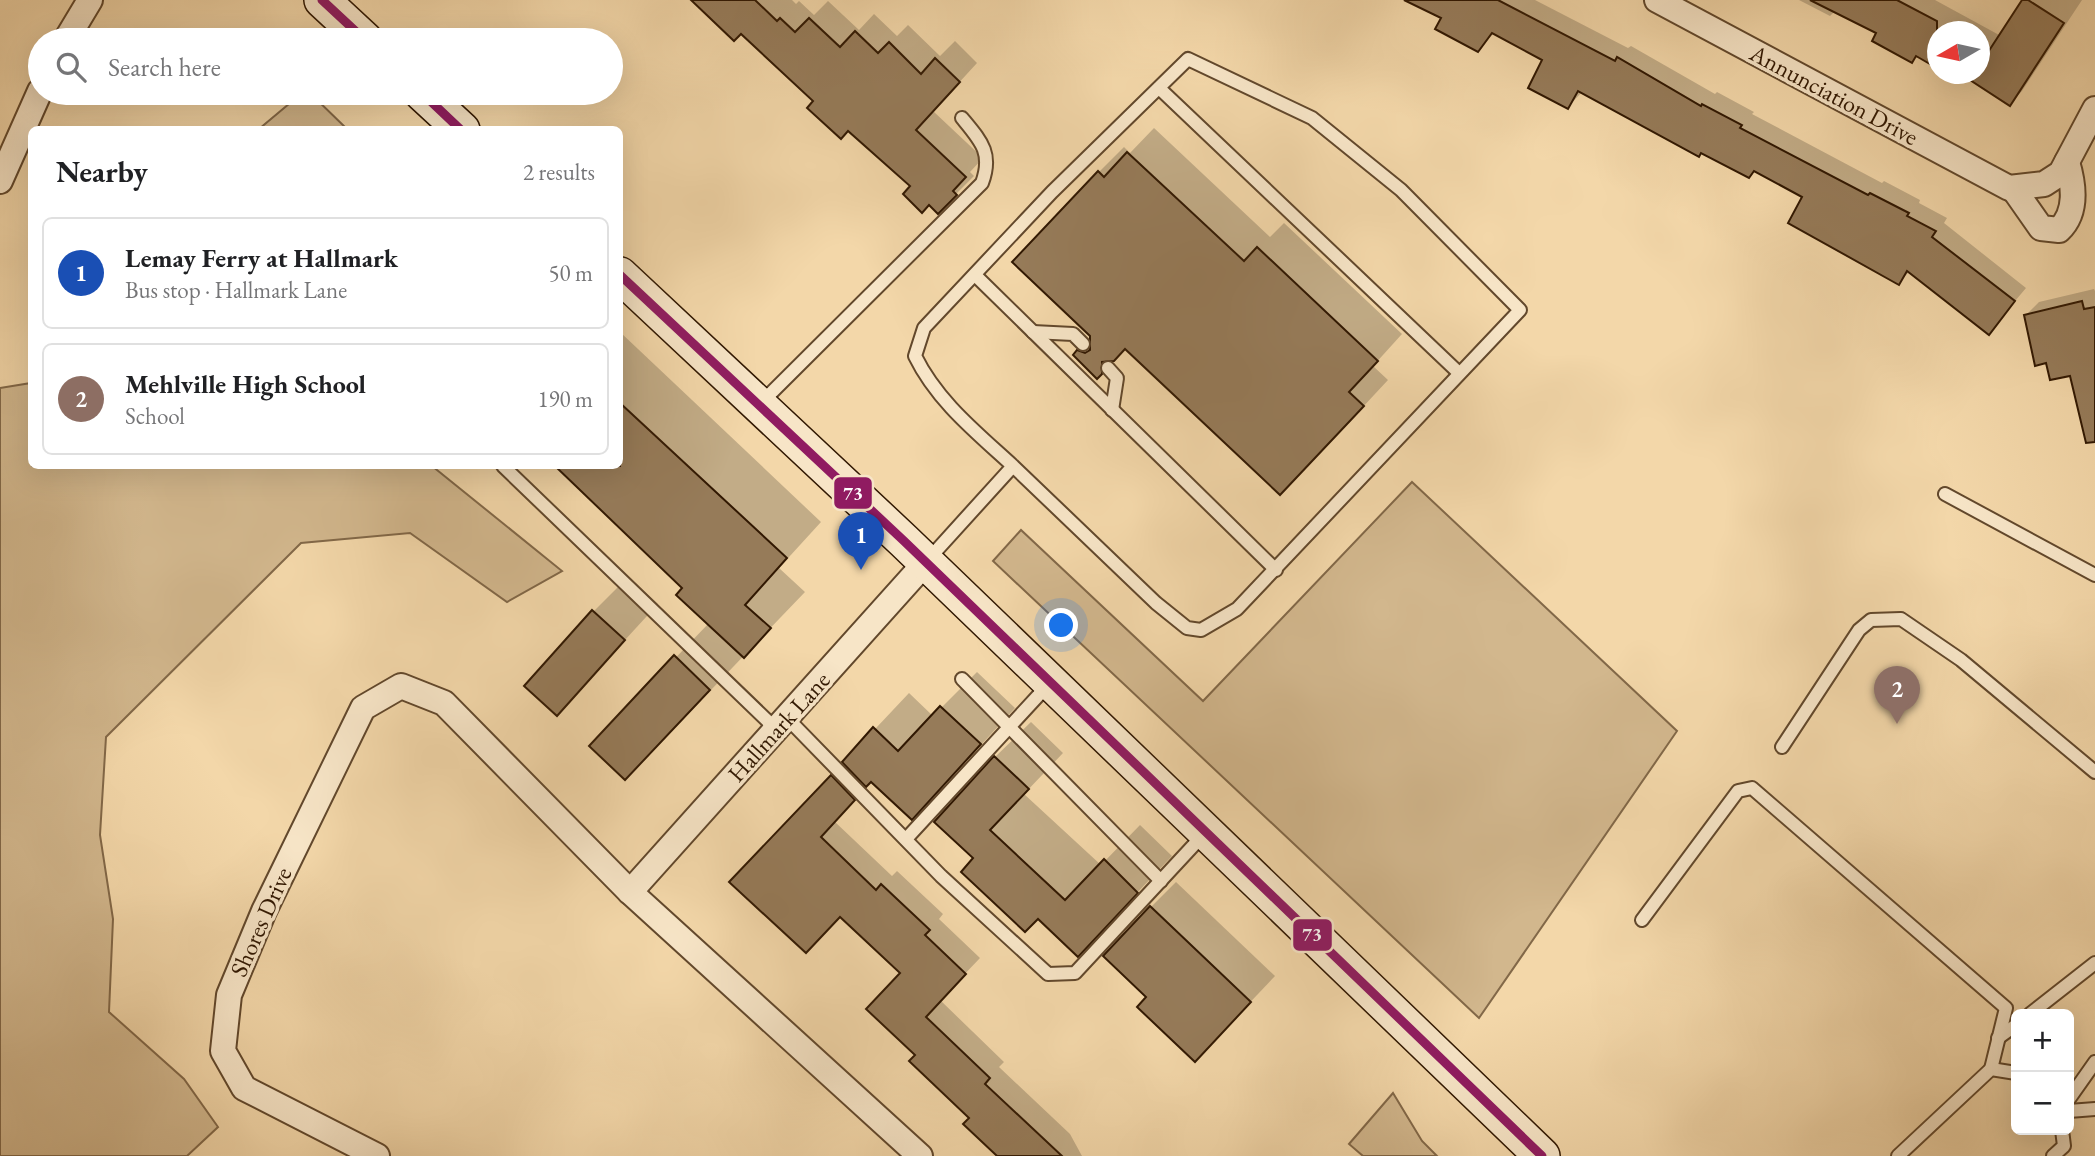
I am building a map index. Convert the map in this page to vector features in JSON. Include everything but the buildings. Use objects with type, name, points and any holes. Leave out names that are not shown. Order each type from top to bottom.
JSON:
[{"type":"main road","points":[[322,0],[352,28]]},
{"type":"main road","points":[[435,105],[458,126]]},
{"type":"main road","points":[[623,278],[926,562],[1542,1156]]},
{"type":"street","points":[[73,28],[90,0]]},
{"type":"street","name":"Annunciation Drive","points":[[1657,0],[2013,188],[2041,228],[2059,230],[2070,220],[2073,207],[2067,162]]},
{"type":"street","points":[[0,181],[34,105]]},
{"type":"street","points":[[2013,188],[2044,184],[2061,173],[2095,109]]},
{"type":"street","name":"Hallmark Lane","points":[[630,892],[926,562]]},
{"type":"street","name":"Shores Drive","points":[[377,1156],[244,1088],[223,1051],[229,995],[264,911],[363,708],[401,686],[444,703],[630,892]]},
{"type":"street","points":[[630,892],[920,1156]]},
{"type":"lane","points":[[1188,59],[1312,118],[1401,190],[1520,310],[1237,610],[1201,630],[1187,628],[1156,603],[955,412],[927,381],[915,356],[924,328],[1052,192],[1158,88],[1188,59]]},
{"type":"lane","points":[[1158,88],[1459,373]]},
{"type":"lane","points":[[759,404],[982,183],[988,168],[986,148],[962,118]]},
{"type":"lane","points":[[975,275],[1276,570]]},
{"type":"lane","points":[[1033,332],[1073,334],[1083,344]]},
{"type":"lane","points":[[1108,368],[1118,378],[1112,410]]},
{"type":"lane","points":[[926,562],[1013,466]]},
{"type":"lane","points":[[506,469],[1048,974],[1075,973],[1205,833]]},
{"type":"lane","points":[[1945,494],[2095,575]]},
{"type":"lane","points":[[1782,747],[1859,630],[1871,620],[1887,617],[1901,619],[1961,660],[2095,772]]},
{"type":"lane","points":[[962,679],[1161,881]]},
{"type":"lane","points":[[906,839],[1051,682]]},
{"type":"lane","points":[[1643,919],[1738,791],[1752,788],[2006,1008],[1991,1069],[1898,1156]]},
{"type":"lane","points":[[2037,1009],[2095,963]]},
{"type":"lane","points":[[1998,1038],[2011,1029]]},
{"type":"lane","points":[[2074,1092],[2095,1062]]},
{"type":"lane","points":[[1991,1069],[2011,1072]]},
{"type":"lane","points":[[2074,1111],[2095,1109]]},
{"type":"lane","points":[[2053,1156],[2064,1146],[2063,1135]]},
{"type":"shaded area","points":[[288,105],[322,105],[344,126],[263,126]]},
{"type":"shaded area","points":[[28,383],[28,469],[436,469],[562,571],[507,602],[410,533],[301,543],[106,737],[100,835],[113,919],[109,1012],[184,1079],[218,1127],[187,1156],[0,1156],[0,388]]},
{"type":"shaded area","points":[[1412,482],[1677,731],[1479,1018],[993,561],[1021,530],[1203,701]]},
{"type":"shaded area","points":[[1393,1093],[1422,1141],[1437,1156],[1363,1156],[1349,1144]]},
{"type":"transit line","name":"73","points":[[322,0],[352,28]]},
{"type":"transit line","name":"73","points":[[435,105],[457,126]]},
{"type":"transit line","name":"73","points":[[623,278],[904,541],[1542,1156]]},
{"type":"place","name":"Lemay Ferry at Hallmark","points":[[861,570]]},
{"type":"place","name":"Mehlville High School","points":[[1897,724]]}]
